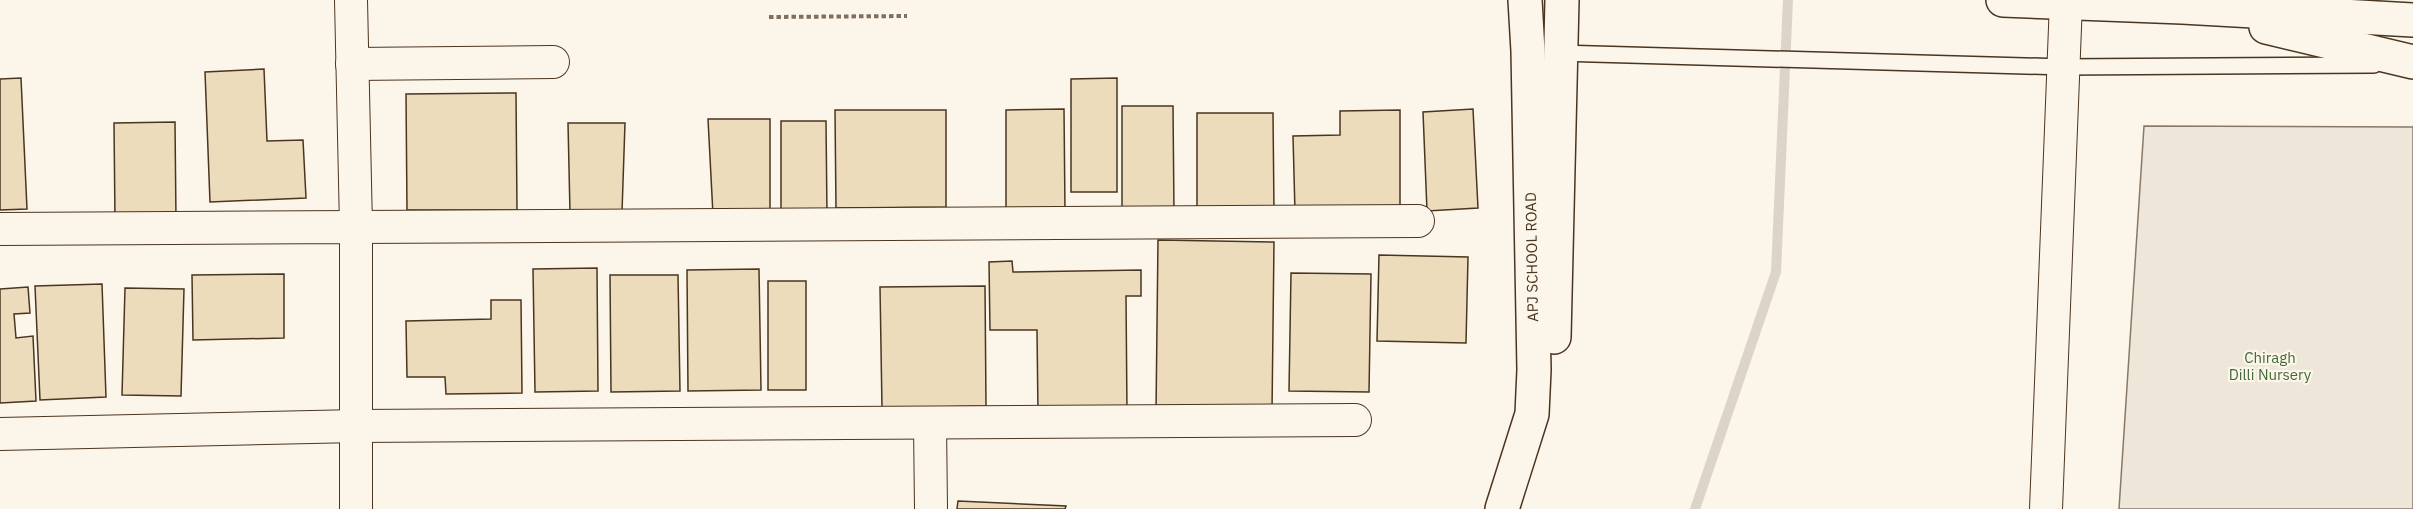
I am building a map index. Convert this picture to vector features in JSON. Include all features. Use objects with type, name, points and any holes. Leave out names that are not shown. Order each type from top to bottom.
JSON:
[{"type":"street","points":[[351,0],[358,426],[356,509]]},
{"type":"street","name":"APJ SCHOOL ROAD","points":[[1503,509],[1532,414],[1534,370],[1525,0]]},
{"type":"street","points":[[1524,509],[1553,401],[1562,0]]},
{"type":"street","points":[[2003,0],[2413,20]]},
{"type":"street","points":[[2046,509],[2066,2]]},
{"type":"street","points":[[2182,7],[2413,63]]},
{"type":"street","points":[[352,64],[553,62]]},
{"type":"street","points":[[0,229],[1418,221]]},
{"type":"street","points":[[0,435],[358,426],[1355,420]]},
{"type":"street","points":[[930,423],[931,509]]},
{"type":"lane","points":[[1528,51],[1562,54],[2064,67],[2413,63]]},
{"type":"path","points":[[769,17],[907,16]]},
{"type":"green space","name":"Chiragh Dilli Nursery","points":[[2144,126],[2413,127],[2413,509],[2119,509]]},
{"type":"building","points":[[264,69],[267,141],[303,140],[306,198],[210,202],[205,72]]},
{"type":"building","points":[[21,78],[27,209],[0,210],[0,79]]},
{"type":"building","points":[[1117,78],[1117,192],[1071,192],[1071,79]]},
{"type":"building","points":[[516,93],[517,210],[407,210],[406,94]]},
{"type":"building","points":[[1122,106],[1173,106],[1174,212],[1122,212]]},
{"type":"building","points":[[1064,109],[1065,212],[1006,213],[1006,110]]},
{"type":"building","points":[[1473,109],[1478,208],[1427,211],[1423,112]]},
{"type":"building","points":[[835,110],[946,110],[946,207],[836,208]]},
{"type":"building","points":[[1400,110],[1400,210],[1295,212],[1293,136],[1340,135],[1340,111]]},
{"type":"building","points":[[1197,113],[1273,113],[1274,211],[1197,212]]},
{"type":"building","points":[[708,119],[770,119],[770,213],[713,215]]},
{"type":"building","points":[[781,121],[826,121],[827,215],[781,215]]},
{"type":"building","points":[[175,122],[176,220],[115,221],[114,123]]},
{"type":"building","points":[[568,123],[625,123],[622,212],[570,213]]},
{"type":"building","points":[[1158,240],[1274,242],[1272,412],[1156,412]]},
{"type":"building","points":[[1379,255],[1468,257],[1466,343],[1377,341]]},
{"type":"building","points":[[1012,261],[1013,272],[1141,270],[1141,296],[1126,296],[1127,412],[1038,414],[1037,330],[990,330],[989,262]]},
{"type":"building","points":[[597,268],[598,391],[535,392],[533,269]]},
{"type":"building","points":[[759,269],[761,390],[688,391],[687,270]]},
{"type":"building","points":[[1291,273],[1371,274],[1369,392],[1289,391]]},
{"type":"building","points":[[284,274],[284,338],[193,340],[192,275]]},
{"type":"building","points":[[610,275],[678,275],[680,391],[611,392]]},
{"type":"building","points":[[768,281],[806,281],[806,390],[768,390]]},
{"type":"building","points":[[102,284],[106,397],[40,400],[35,286]]},
{"type":"building","points":[[985,286],[986,406],[882,408],[880,287]]},
{"type":"building","points":[[28,287],[30,313],[14,314],[16,338],[33,336],[36,401],[0,403],[0,289]]},
{"type":"building","points":[[125,288],[184,289],[181,396],[122,395]]},
{"type":"building","points":[[491,300],[521,300],[522,393],[446,394],[445,377],[407,377],[406,321],[491,319]]},
{"type":"building","points":[[958,501],[1066,506],[1065,509],[957,509]]},
{"type":"waterway","points":[[1695,509],[1776,272],[1788,0]]}]
